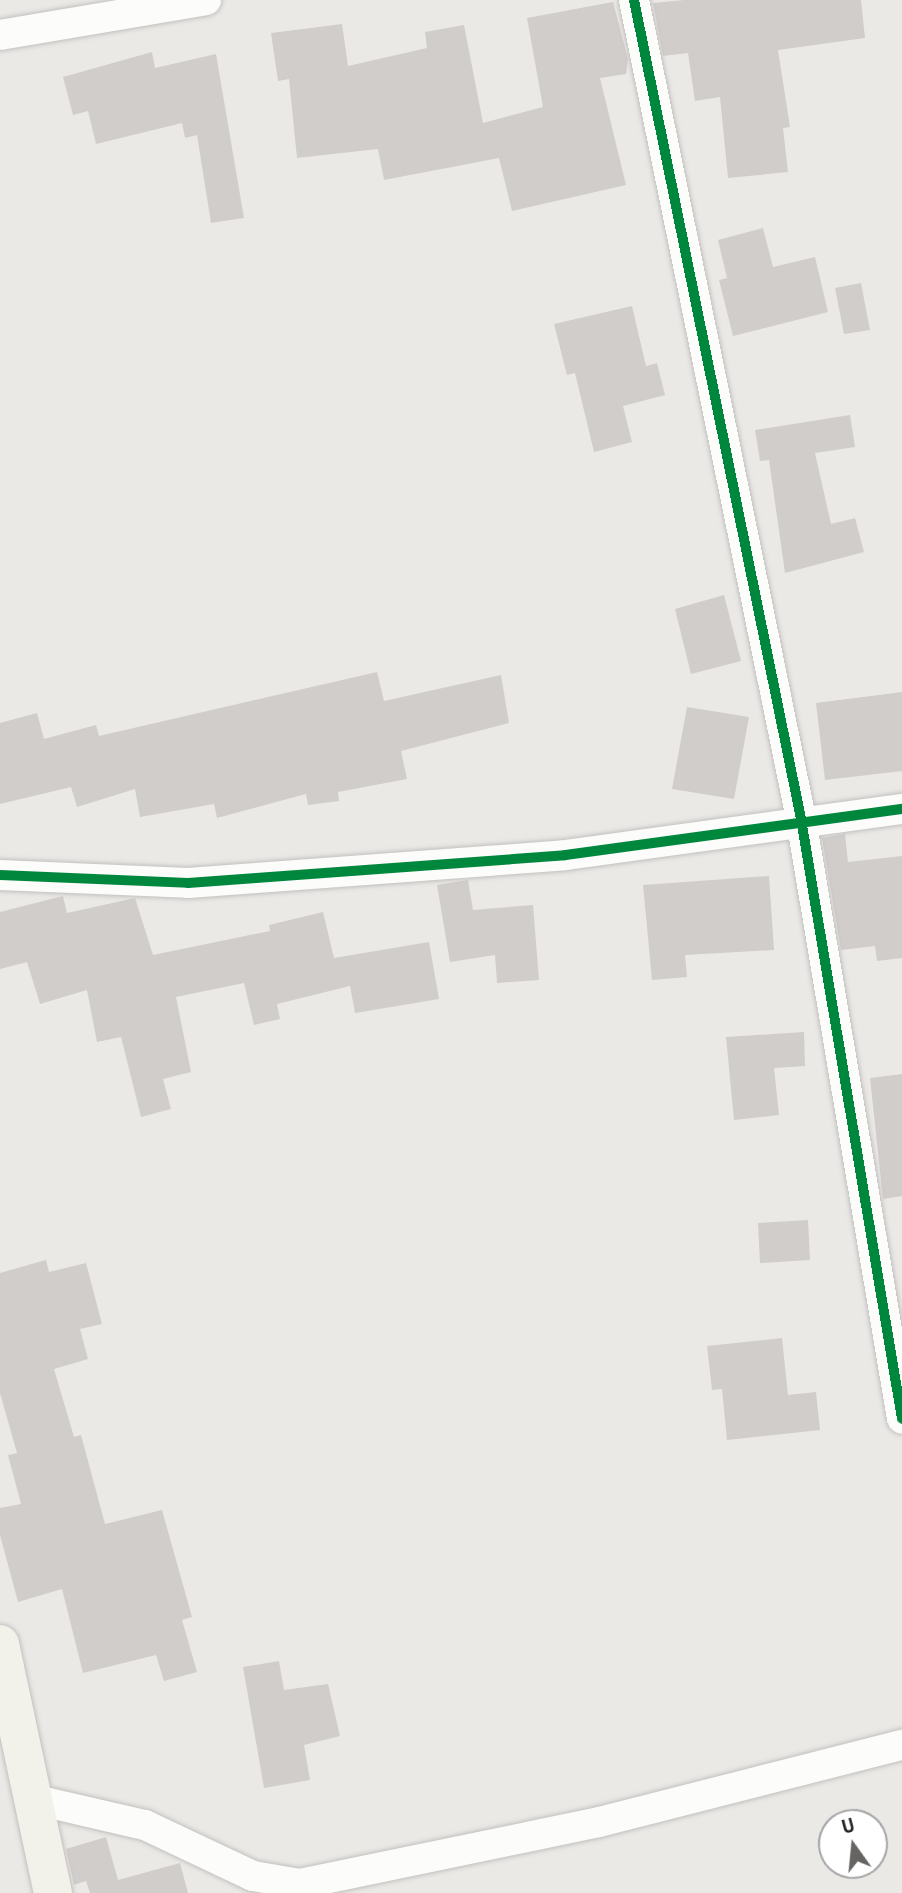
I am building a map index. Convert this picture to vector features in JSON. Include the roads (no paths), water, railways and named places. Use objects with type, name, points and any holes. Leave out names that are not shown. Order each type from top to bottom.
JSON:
[{"type":"street","points":[[0,35],[206,0]]},
{"type":"street","points":[[634,0],[801,818],[902,1419]]},
{"type":"street","points":[[0,875],[188,883],[565,855],[801,818],[902,809]]},
{"type":"street","points":[[0,1644],[53,1893]]},
{"type":"street","points":[[32,1799],[145,1825],[253,1876],[300,1884],[599,1822],[902,1745]]}]
